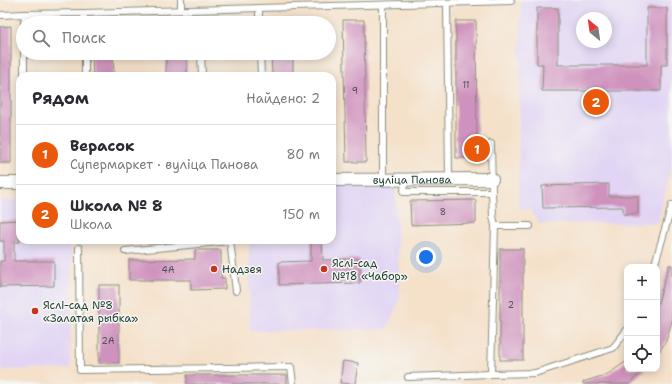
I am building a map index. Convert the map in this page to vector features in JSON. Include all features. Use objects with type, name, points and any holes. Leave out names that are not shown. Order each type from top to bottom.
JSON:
[{"type":"street","name":"вуліца Панова","points":[[336,180],[405,180],[449,178],[492,185]]},
{"type":"street","points":[[0,183],[16,183]]},
{"type":"lane","points":[[181,0],[181,10]]},
{"type":"lane","points":[[277,0],[277,8]]},
{"type":"lane","points":[[0,15],[447,3],[511,3]]},
{"type":"lane","points":[[447,3],[449,178]]},
{"type":"lane","points":[[383,5],[383,180]]},
{"type":"lane","points":[[259,8],[259,16]]},
{"type":"lane","points":[[24,60],[24,72]]},
{"type":"lane","points":[[85,60],[85,72]]},
{"type":"lane","points":[[201,60],[202,72]]},
{"type":"lane","points":[[260,60],[261,72]]},
{"type":"lane","points":[[491,144],[493,216],[495,226],[491,374]]},
{"type":"lane","points":[[405,180],[404,192],[492,185]]},
{"type":"lane","points":[[655,264],[672,205]]},
{"type":"lane","points":[[495,226],[530,226]]},
{"type":"lane","points":[[125,251],[198,244]]},
{"type":"lane","points":[[230,244],[236,291]]},
{"type":"lane","points":[[79,248],[80,370],[292,367],[293,384]]},
{"type":"lane","points":[[408,377],[535,373],[614,348],[624,334]]},
{"type":"shaded area","points":[[521,0],[671,0],[672,163],[658,223],[539,224],[531,210],[518,208]]},
{"type":"shaded area","name":"Яслі-сад №18 «Чабор»","points":[[395,184],[400,298],[387,329],[250,331],[249,244],[336,244],[336,185]]},
{"type":"shaded area","name":"Яслі-сад №8 «Залатая рыбка»","points":[[0,200],[16,200],[16,244],[66,244],[72,253],[70,369],[0,370]]},
{"type":"building","points":[[537,8],[558,8],[558,65],[647,65],[647,8],[667,8],[667,65],[661,65],[661,91],[542,91],[543,64],[537,64]]},
{"type":"building","points":[[343,20],[364,20],[366,162],[346,162]]},
{"type":"building","points":[[456,21],[476,21],[477,158],[456,158]]},
{"type":"building","points":[[11,26],[11,163],[0,163],[0,27]]},
{"type":"building","points":[[92,60],[113,60],[114,72],[93,72]]},
{"type":"building","points":[[166,60],[187,60],[187,72],[166,72]]},
{"type":"building","points":[[271,60],[293,60],[293,72],[272,72]]},
{"type":"building","points":[[609,184],[609,196],[638,196],[638,214],[623,214],[623,207],[543,208],[542,186]]},
{"type":"building","points":[[476,200],[476,223],[411,225],[410,201]]},
{"type":"building","points":[[16,220],[14,261],[54,261],[54,286],[0,287],[0,261],[4,261],[4,241],[0,241],[0,221]]},
{"type":"building","points":[[311,244],[322,244],[323,260],[360,259],[360,283],[279,285],[279,262],[311,261]]},
{"type":"building","points":[[500,249],[523,249],[523,360],[500,360]]},
{"type":"building","points":[[195,250],[221,250],[221,278],[225,278],[225,289],[191,290],[191,280],[129,280],[129,260],[195,259]]},
{"type":"building","points":[[669,265],[672,265],[672,321],[666,341],[660,350],[660,300]]},
{"type":"building","points":[[99,285],[119,285],[119,363],[99,363]]},
{"type":"building","points":[[343,361],[358,363],[355,384],[340,383]]},
{"type":"building","points":[[624,363],[624,372],[642,372],[629,384],[583,384],[583,382],[608,374]]},
{"type":"building","points":[[187,375],[287,375],[287,384],[187,384]]},
{"type":"place","name":"Школа № 8","points":[[596,102]]},
{"type":"place","name":"Верасок","points":[[477,149]]},
{"type":"place","name":"Надзея","points":[[214,269]]},
{"type":"place","name":"Яслі-сад №18 «Чабор»","points":[[324,269]]},
{"type":"place","name":"Яслі-сад №8 «Залатая рыбка»","points":[[35,311]]}]
